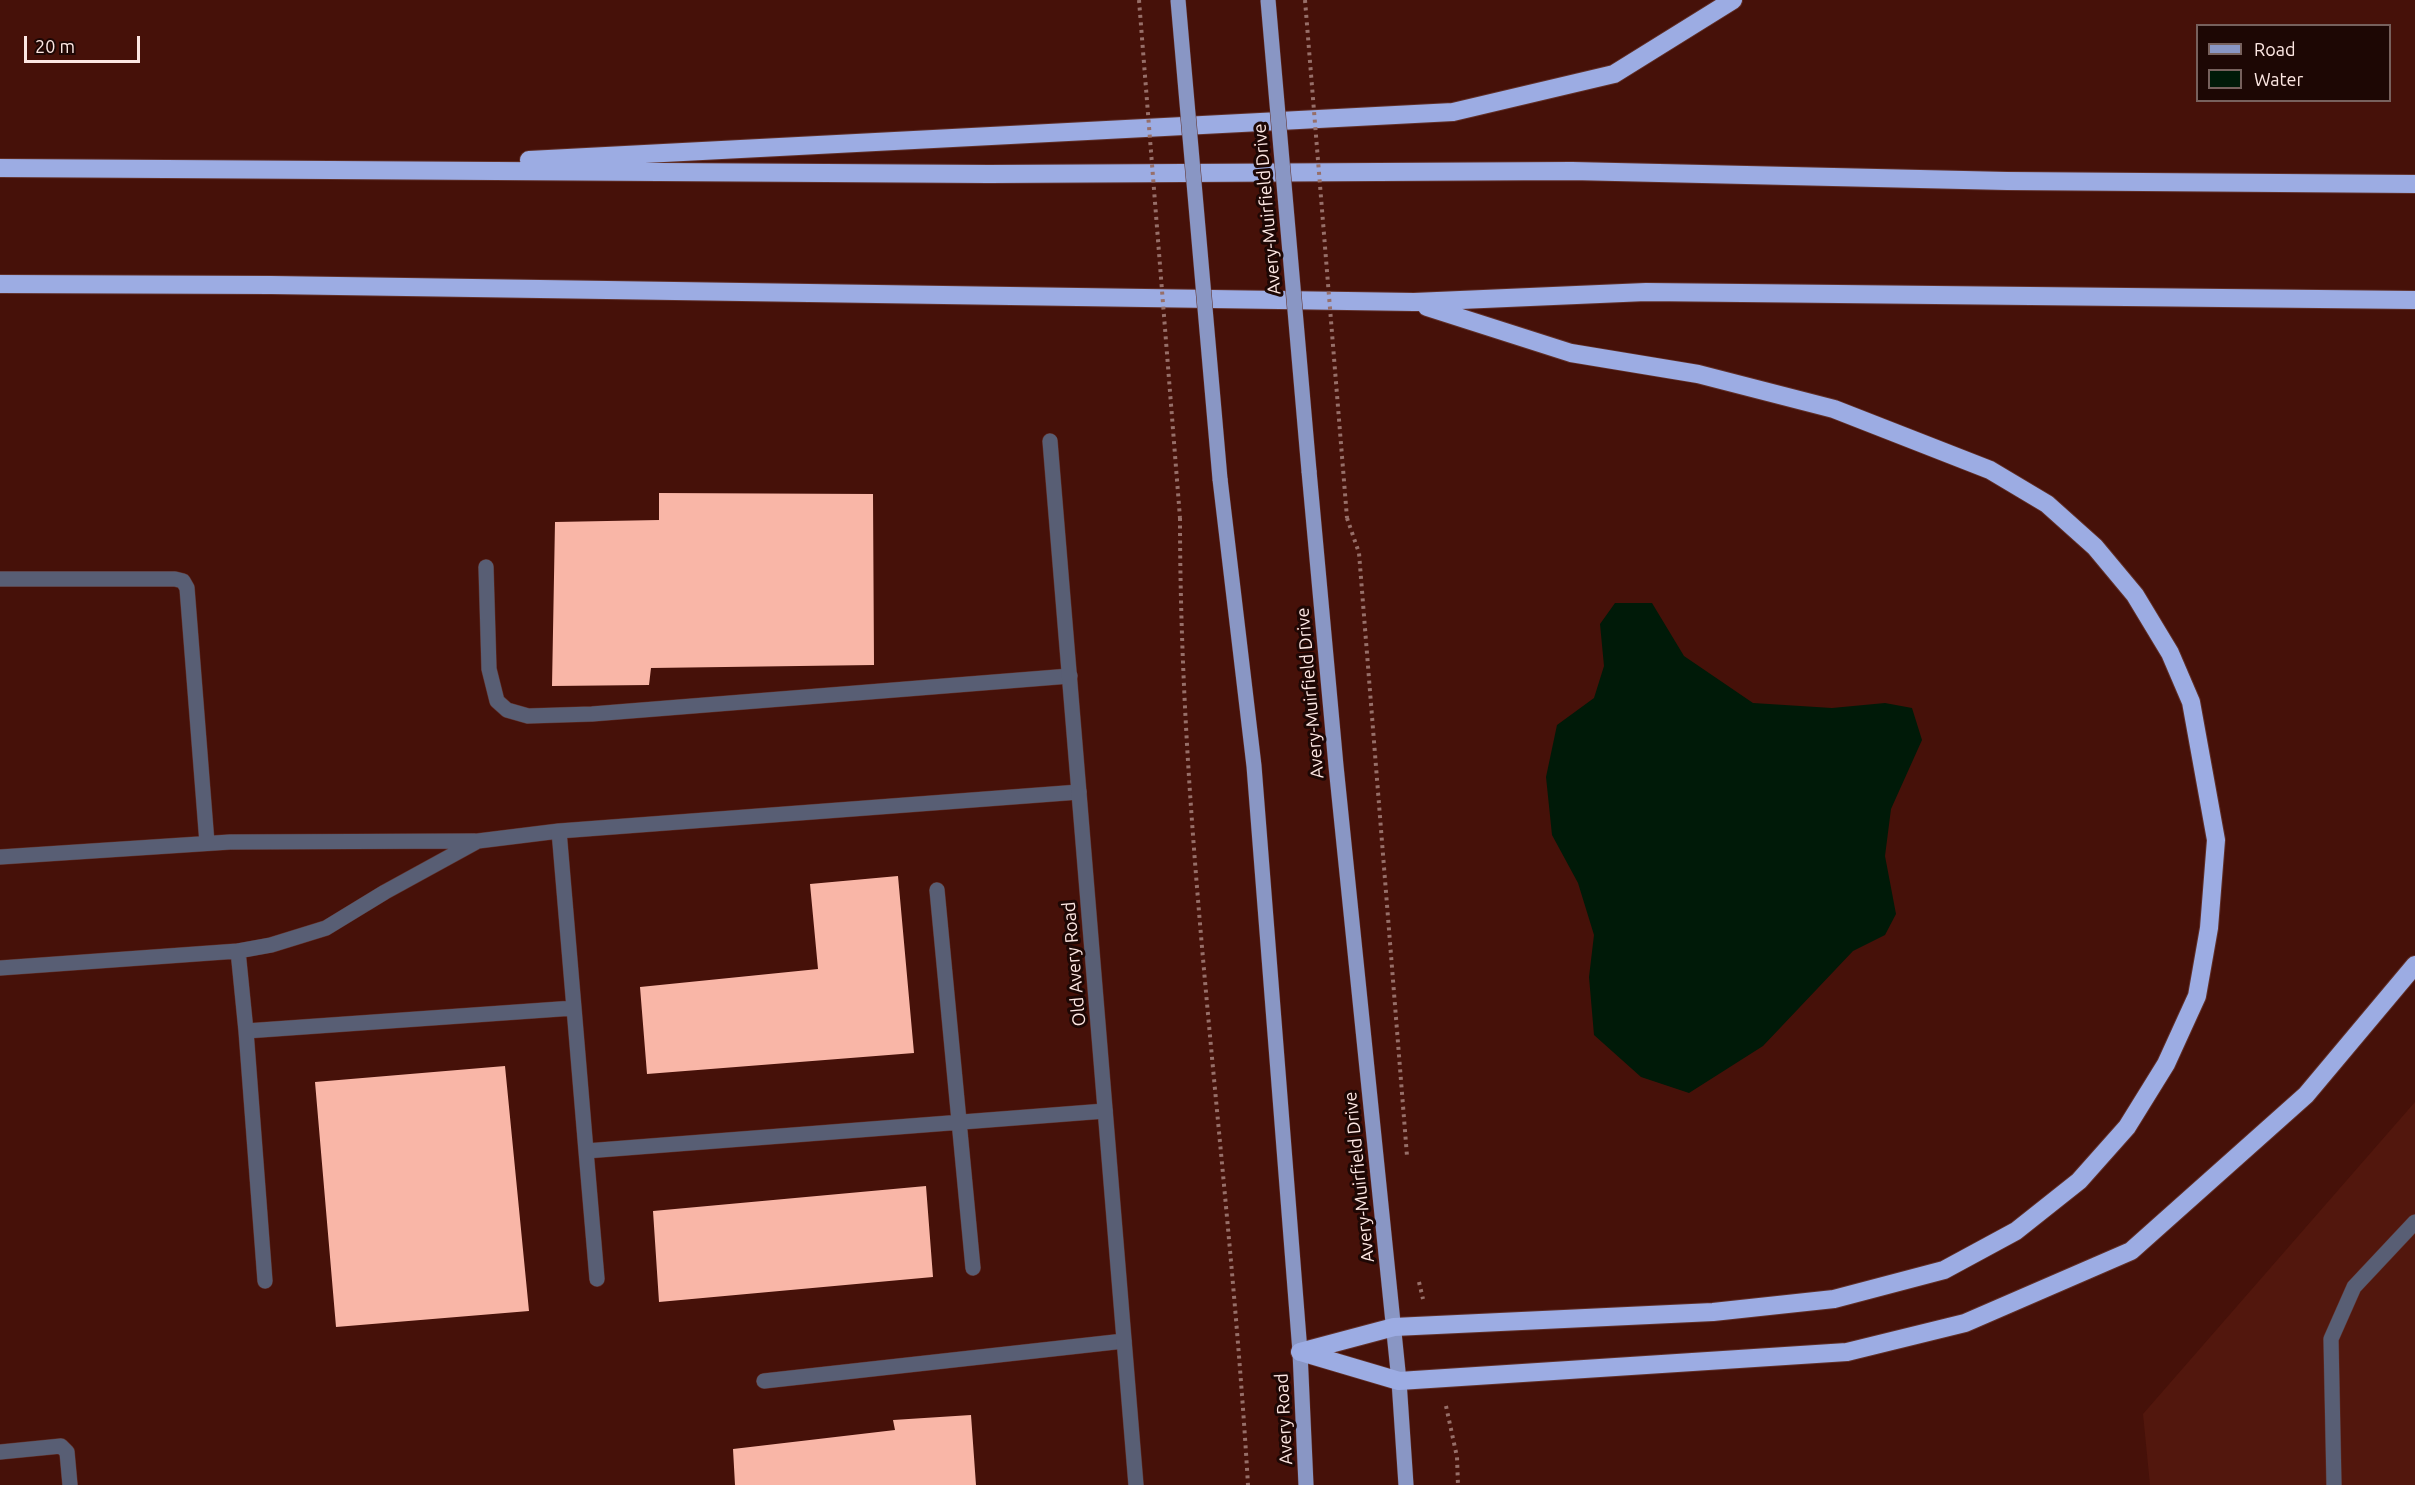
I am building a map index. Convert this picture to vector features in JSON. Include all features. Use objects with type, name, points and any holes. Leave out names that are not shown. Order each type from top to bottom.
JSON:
[{"type":"highway","points":[[352,170],[960,135],[1453,112],[1614,74],[1733,0]]},
{"type":"highway","points":[[0,168],[989,174],[1572,171],[2007,181],[2415,184]]},
{"type":"highway","points":[[0,284],[295,285],[1414,303],[1646,292],[2415,300]]},
{"type":"highway","points":[[1300,1352],[1394,1326],[1713,1312],[1834,1299],[1944,1270],[2016,1232],[2079,1181],[2127,1127],[2166,1064],[2196,996],[2209,928],[2216,840],[2191,702],[2170,653],[2135,596],[2095,547],[2047,504],[1990,470],[1834,409],[1698,374],[1571,353],[1414,303]]},
{"type":"highway","points":[[1300,1352],[1399,1381],[1847,1352],[1965,1323],[2131,1251],[2306,1095],[2415,965]]},
{"type":"main road","points":[[1178,0],[1220,478],[1254,766],[1300,1352]]},
{"type":"main road","name":"Avery-Muirfield Drive","points":[[1268,0],[1336,766],[1399,1381]]},
{"type":"main road","name":"Avery Road","points":[[1300,1352],[1306,1485]]},
{"type":"main road","points":[[1399,1381],[1406,1485]]},
{"type":"street","name":"Old Avery Road","points":[[1050,441],[1136,1485]]},
{"type":"street","points":[[486,567],[489,669],[497,701],[507,710],[528,716],[592,714],[1070,676]]},
{"type":"street","points":[[0,579],[175,579],[183,581],[187,588],[207,843]]},
{"type":"street","points":[[0,857],[207,843],[478,841],[559,831],[1079,792]]},
{"type":"street","points":[[559,831],[597,1279]]},
{"type":"street","points":[[0,968],[238,951],[271,945],[326,928],[385,892],[478,841]]},
{"type":"street","points":[[937,890],[973,1268]]},
{"type":"street","points":[[238,951],[264,1281]]},
{"type":"street","points":[[246,1031],[574,1008]]},
{"type":"street","points":[[586,1151],[1105,1111]]},
{"type":"street","points":[[2334,1485],[2331,1339],[2354,1287],[2415,1222]]},
{"type":"street","points":[[764,1381],[1124,1341]]},
{"type":"street","points":[[0,1452],[61,1446],[67,1452],[70,1485]]},
{"type":"path","points":[[1139,0],[1180,518],[1180,619],[1194,861],[1248,1485]]},
{"type":"path","points":[[1305,0],[1347,518],[1359,553],[1408,1168]]},
{"type":"path","points":[[1417,1273],[1429,1325]]},
{"type":"path","points":[[1440,1379],[1457,1457],[1458,1485]]},
{"type":"shaded area","points":[[2415,1102],[2415,1485],[2150,1485],[2143,1414]]},
{"type":"water","points":[[1615,603],[1652,603],[1684,656],[1753,703],[1832,708],[1885,703],[1912,708],[1922,740],[1891,809],[1885,856],[1896,914],[1885,935],[1853,951],[1763,1046],[1689,1093],[1641,1077],[1594,1035],[1589,977],[1594,935],[1578,883],[1552,835],[1546,777],[1557,725],[1594,698],[1604,666],[1600,624]]},
{"type":"building","points":[[659,493],[873,494],[874,665],[651,668],[649,685],[552,686],[555,522],[659,520]]},
{"type":"building","points":[[898,876],[914,1053],[647,1074],[640,987],[818,969],[810,884]]},
{"type":"building","points":[[505,1066],[529,1311],[336,1327],[315,1082]]},
{"type":"building","points":[[926,1186],[933,1277],[659,1302],[653,1211]]},
{"type":"building","points":[[971,1415],[976,1485],[735,1485],[733,1449],[895,1430],[893,1420]]}]
